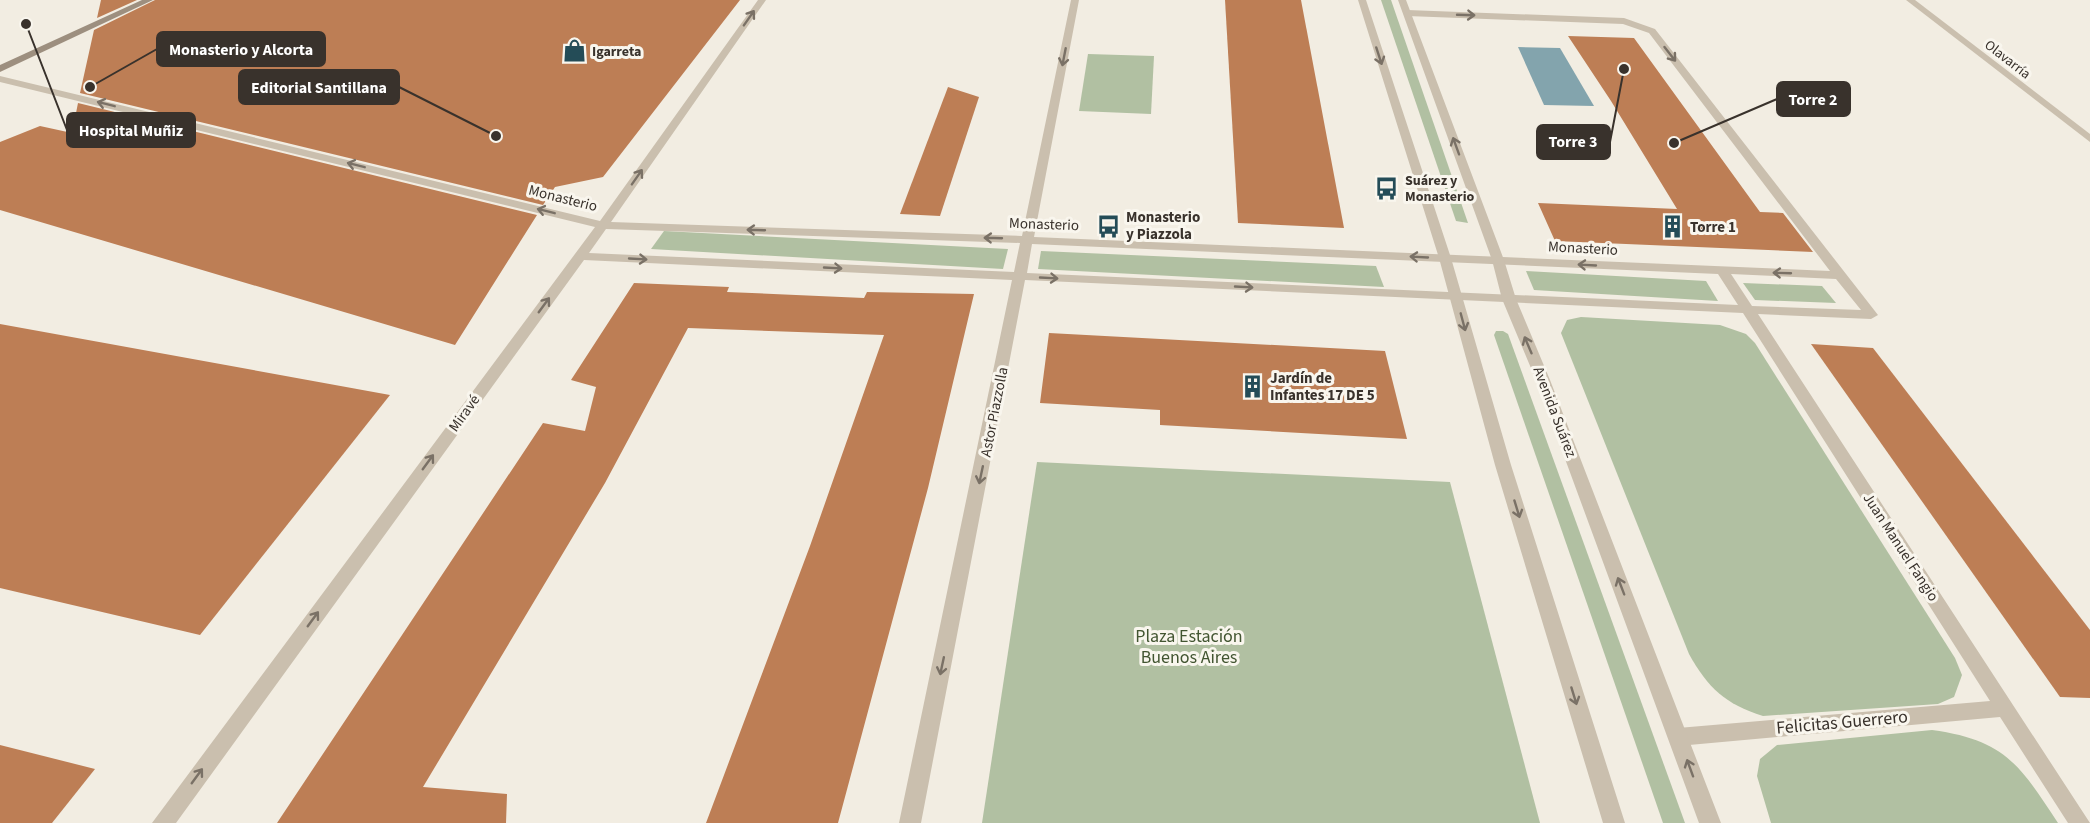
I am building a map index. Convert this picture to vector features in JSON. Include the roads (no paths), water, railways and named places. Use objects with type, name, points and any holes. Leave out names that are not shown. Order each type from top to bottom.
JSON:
[{"type":"main road","points":[[0,69],[149,0]]},
{"type":"street","name":"Miravé","points":[[163,823],[603,225],[762,0]]},
{"type":"street","name":"Astor Piazzolla","points":[[910,823],[1075,0]]},
{"type":"street","points":[[1362,0],[1445,258],[1503,465],[1614,823]]},
{"type":"street","name":"Avenida Suárez","points":[[1402,0],[1498,260],[1509,299],[1543,380],[1710,823]]},
{"type":"street","name":"Olavarría","points":[[1910,0],[2090,139]]},
{"type":"street","points":[[580,256],[1871,315],[1652,31],[1624,21],[1407,13]]},
{"type":"street","name":"Monasterio","points":[[0,79],[603,225],[1028,240],[1841,275]]},
{"type":"street","name":"Juan Manuel Fangio","points":[[1722,271],[2080,823]]},
{"type":"street","name":"Felicitas Guerrero","points":[[1678,737],[2006,708]]},
{"type":"water","points":[[1518,47],[1560,48],[1594,106],[1544,105]]},
{"type":"place","name":"Hospital Muñiz","points":[[26,24]]},
{"type":"place","name":"Igarreta","points":[[574,51]]},
{"type":"place","name":"Torre 3","points":[[1624,69]]},
{"type":"place","name":"Monasterio y Alcorta","points":[[90,87]]},
{"type":"place","name":"Editorial Santillana","points":[[496,136]]},
{"type":"place","name":"Torre 2","points":[[1674,143]]},
{"type":"place","name":"Suárez y Monasterio","points":[[1387,188]]},
{"type":"place","name":"Monasterio y Piazzola","points":[[1108,226]]},
{"type":"place","name":"Torre 1","points":[[1672,227]]},
{"type":"place","name":"Jardín de Infantes 17 DE 5","points":[[1252,387]]},
{"type":"park label","name":"Plaza Estación Buenos Aires","points":[[1189,646]]}]
